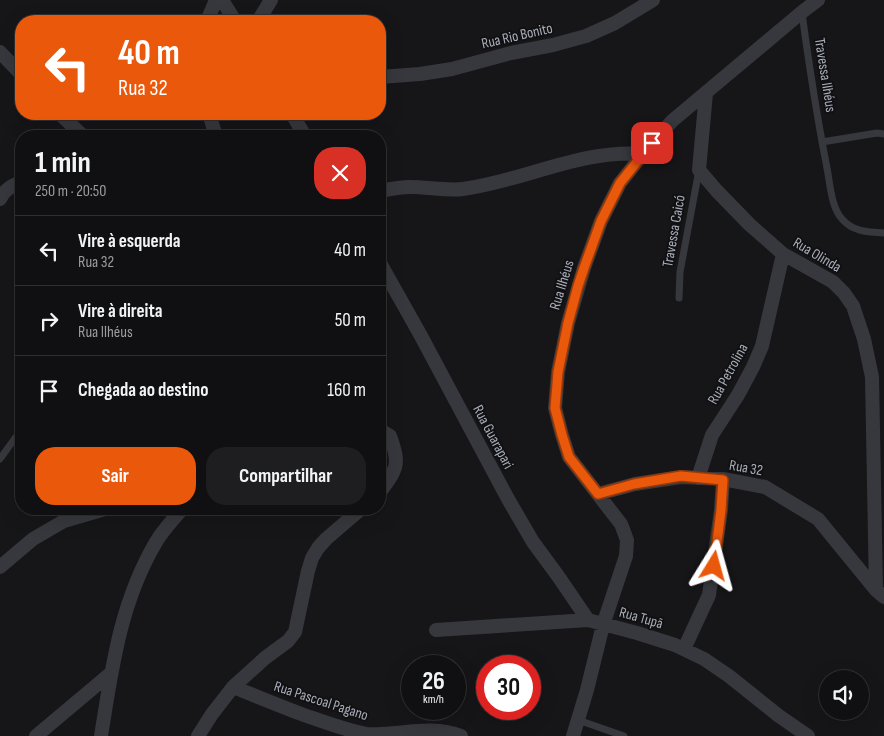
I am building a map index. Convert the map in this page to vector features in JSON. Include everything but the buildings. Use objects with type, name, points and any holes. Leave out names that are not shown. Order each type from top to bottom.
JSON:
[{"type":"street","points":[[210,15],[216,0]]},
{"type":"street","points":[[222,0],[231,15]]},
{"type":"street","points":[[262,15],[271,0]]},
{"type":"street","name":"Rua Rio Bonito","points":[[386,77],[452,69],[586,36],[615,23],[653,0]]},
{"type":"street","name":"Rua Ilhéus","points":[[603,624],[626,556],[627,540],[621,524],[569,457],[555,408],[558,372],[568,323],[584,268],[601,221],[620,183],[643,154],[672,121],[804,6],[818,0]]},
{"type":"street","points":[[0,52],[15,68]]},
{"type":"street","points":[[699,170],[706,93]]},
{"type":"street","points":[[66,120],[77,130]]},
{"type":"street","points":[[386,190],[410,187],[462,189],[587,158],[629,153],[643,154]]},
{"type":"street","name":"Rua Olinda","points":[[699,170],[748,224],[783,254],[833,282],[853,306],[864,339],[872,377],[880,593]]},
{"type":"street","points":[[0,199],[2,195],[15,185]]},
{"type":"street","name":"Rua Petrolina","points":[[698,478],[712,434],[746,381],[762,346],[783,254]]},
{"type":"street","name":"Rua Guarapari","points":[[386,274],[512,506],[533,542],[588,620]]},
{"type":"street","points":[[386,434],[390,436],[396,452],[397,462],[394,472],[386,483]]},
{"type":"street","name":"Rua 32","points":[[598,494],[634,484],[681,476],[765,487],[818,519],[880,593]]},
{"type":"street","points":[[684,649],[709,595],[721,510],[723,480]]},
{"type":"street","points":[[0,567],[33,539],[64,521],[84,515]]},
{"type":"street","points":[[101,736],[120,629],[134,585],[157,541],[177,515]]},
{"type":"street","points":[[198,736],[233,687],[265,658],[288,641],[295,632],[312,558],[326,539],[354,515]]},
{"type":"street","name":"Rua Tupã","points":[[436,630],[588,620],[637,633],[675,645],[704,659],[808,736]]},
{"type":"street","points":[[573,736],[603,624]]},
{"type":"street","points":[[36,736],[111,673]]},
{"type":"street","name":"Rua Pascoal Pagano","points":[[233,687],[315,719],[367,734],[390,735],[436,730],[461,736]]},
{"type":"lane","name":"Travessa Ilhéus","points":[[804,6],[808,60],[835,207],[841,218],[850,226],[861,231],[884,233]]},
{"type":"lane","points":[[822,142],[877,133],[884,134]]},
{"type":"lane","name":"Travessa Caicó","points":[[678,298],[680,272],[699,170]]},
{"type":"lane","points":[[0,459],[15,438]]},
{"type":"lane","points":[[578,720],[624,736]]},
{"type":"route","points":[[652,143],[620,183],[601,221],[584,268],[568,323],[558,372],[555,408],[569,457],[598,494],[634,484],[681,476],[723,480],[714,566]]}]
